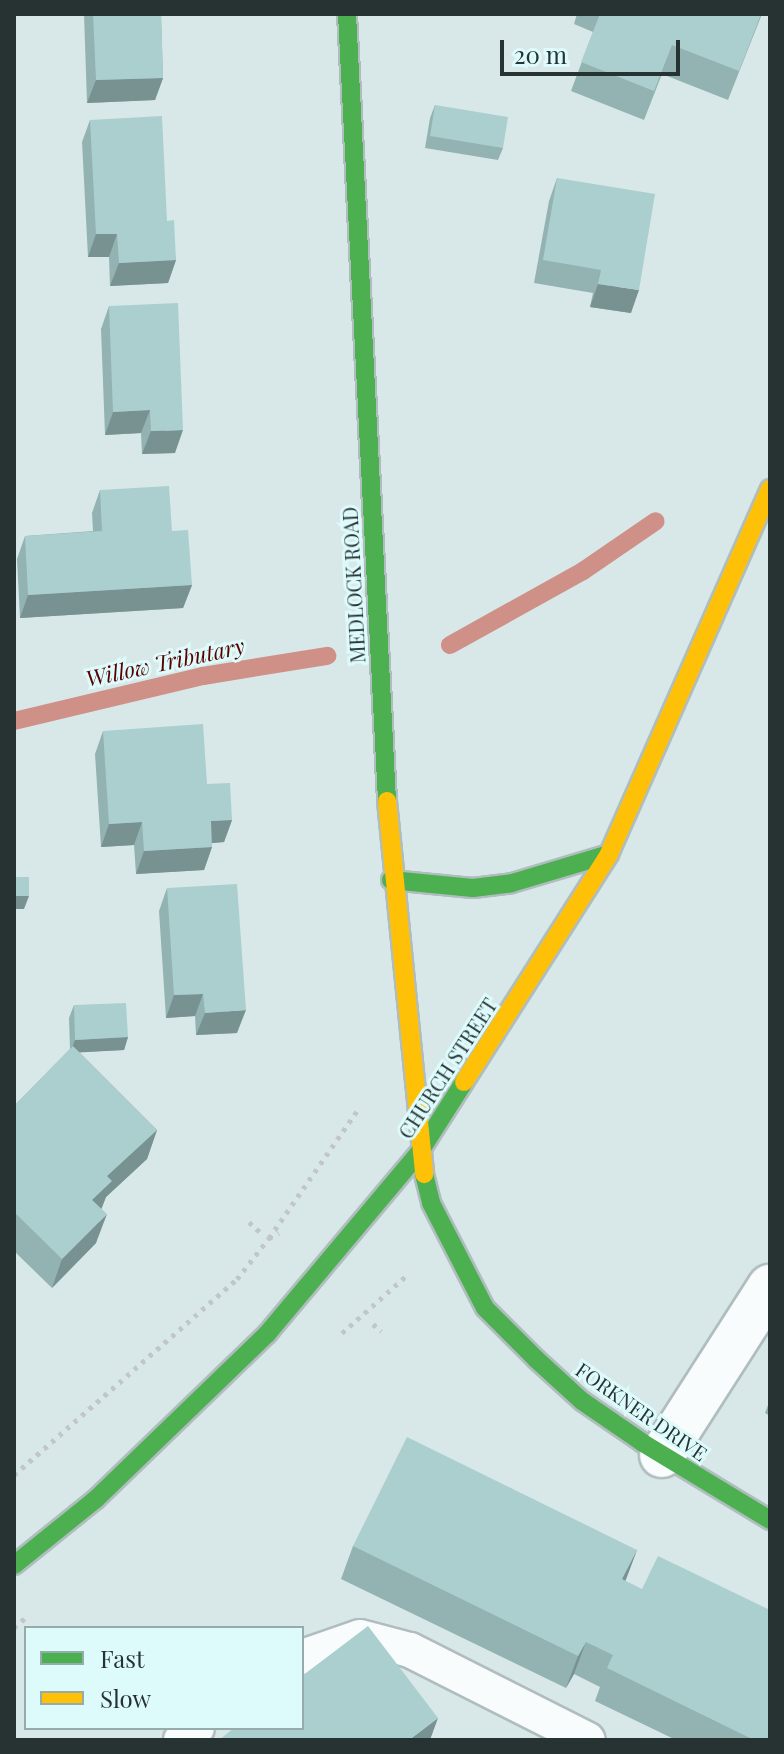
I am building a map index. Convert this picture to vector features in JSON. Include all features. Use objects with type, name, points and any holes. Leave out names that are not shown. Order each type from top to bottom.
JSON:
[{"type":"street","name":"MEDLOCK ROAD","points":[[347,14],[391,880],[419,1153]]},
{"type":"street","name":"CHURCH STREET","points":[[14,1565],[96,1499],[267,1334],[419,1153],[609,854],[770,489]]},
{"type":"street","points":[[391,880],[473,888],[512,883],[609,854]]},
{"type":"street","name":"FORKNER DRIVE","points":[[419,1153],[447,1241],[485,1308],[582,1401],[662,1455],[770,1520]]},
{"type":"street","points":[[662,1455],[770,1287]]},
{"type":"lane","points":[[304,1656],[360,1637],[410,1650],[588,1740]]},
{"type":"path","points":[[14,1475],[237,1279],[408,1038]]},
{"type":"path","points":[[249,1222],[260,1232]]},
{"type":"path","points":[[269,1238],[284,1231]]},
{"type":"path","points":[[373,1324],[381,1331]]},
{"type":"building","points":[[93,14],[161,14],[163,78],[96,80]]},
{"type":"building","points":[[600,14],[761,14],[739,71],[672,45],[654,91],[581,62]]},
{"type":"building","points":[[435,105],[508,117],[503,148],[430,136]]},
{"type":"building","points":[[162,116],[167,221],[174,220],[176,260],[119,263],[117,234],[96,234],[90,120]]},
{"type":"building","points":[[557,178],[655,194],[639,290],[598,284],[601,270],[543,260]]},
{"type":"building","points":[[178,303],[183,430],[151,431],[150,410],[113,412],[109,306]]},
{"type":"building","points":[[169,486],[172,531],[188,530],[192,585],[28,595],[25,536],[102,531],[100,490]]},
{"type":"building","points":[[203,724],[207,784],[230,783],[232,820],[211,821],[212,847],[144,851],[142,822],[109,824],[103,731]]},
{"type":"building","points":[[14,877],[29,877],[29,896],[14,896]]},
{"type":"building","points":[[237,884],[246,1010],[205,1013],[203,994],[174,995],[167,888]]},
{"type":"building","points":[[126,1003],[128,1037],[75,1040],[74,1005]]},
{"type":"building","points":[[73,1046],[157,1130],[107,1176],[112,1181],[92,1200],[107,1214],[62,1259],[14,1212],[14,1106]]},
{"type":"building","points":[[407,1437],[637,1550],[622,1579],[642,1589],[658,1556],[770,1610],[770,1740],[754,1740],[607,1668],[613,1655],[586,1642],[578,1656],[353,1546]]},
{"type":"building","points":[[368,1626],[438,1718],[409,1740],[219,1740],[232,1730],[304,1730],[304,1674]]},
{"type":"waterway","name":"Willow Tributary","points":[[450,645],[583,571],[656,521]]},
{"type":"waterway","name":"Willow Tributary","points":[[14,721],[203,676],[327,656]]},
{"type":"traffic: fast","points":[[347,14],[387,801]]},
{"type":"traffic: fast","points":[[391,880],[473,888],[512,883],[609,854]]},
{"type":"traffic: fast","points":[[14,1565],[96,1499],[267,1334],[419,1153],[464,1082]]},
{"type":"traffic: fast","points":[[424,1174],[431,1203],[485,1308],[582,1401],[643,1443],[770,1520]]},
{"type":"traffic: slow","points":[[464,1082],[609,854],[770,489]]},
{"type":"traffic: slow","points":[[387,801],[424,1174]]}]
